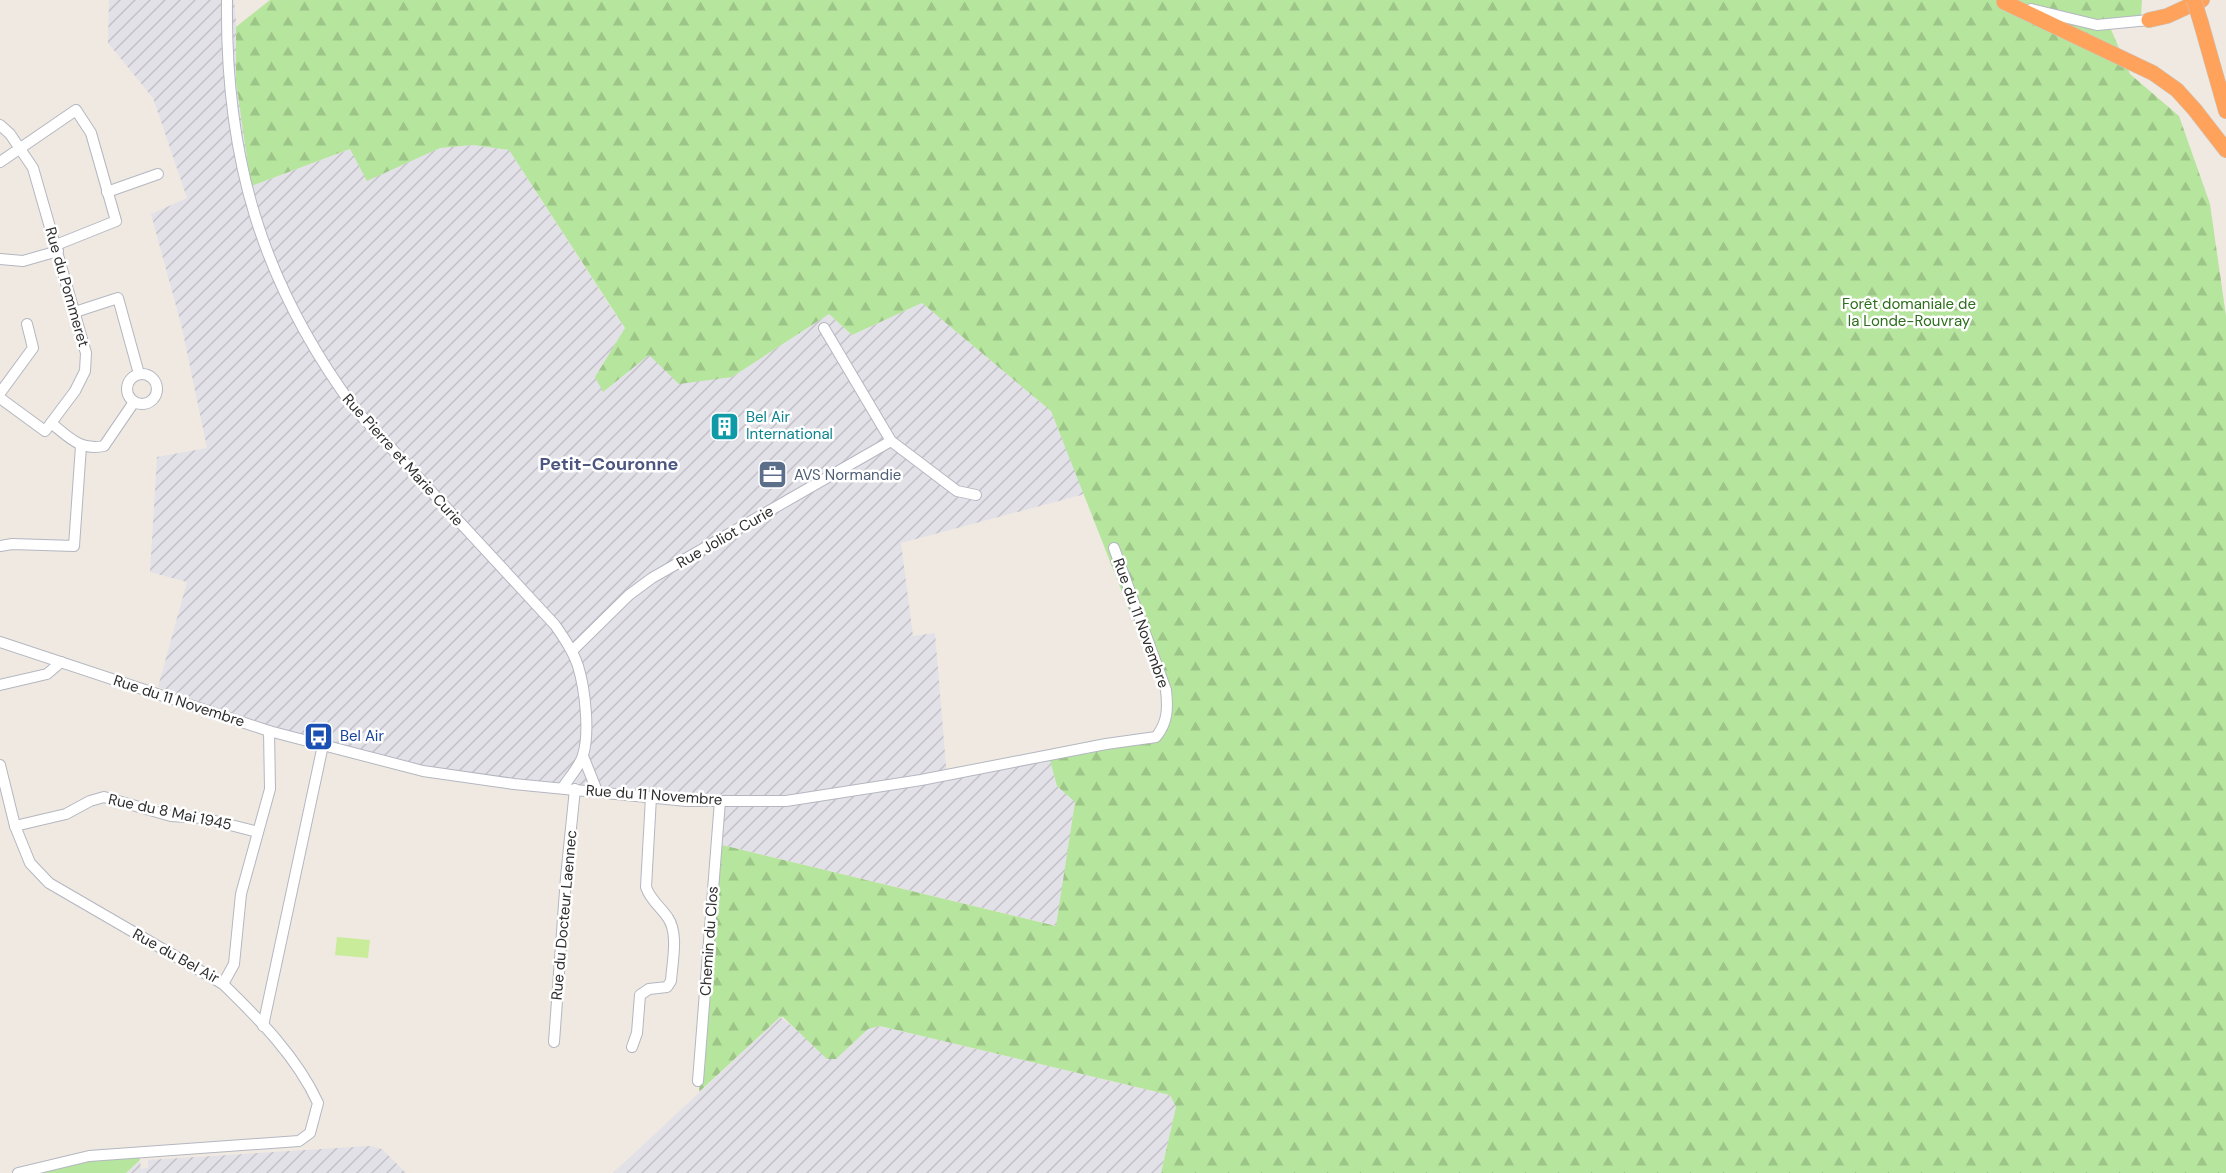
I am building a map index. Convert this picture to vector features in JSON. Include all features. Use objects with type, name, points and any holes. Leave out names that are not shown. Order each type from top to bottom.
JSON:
[{"type":"highway","points":[[2194,0],[2226,111]]},
{"type":"highway","points":[[2149,20],[2167,16],[2202,0]]},
{"type":"highway","points":[[2001,1],[2153,73],[2177,90],[2226,150]]},
{"type":"street","name":"Rue Pierre et Marie Curie","points":[[227,0],[229,82],[236,137],[246,188],[260,235],[308,340],[355,410],[555,625],[572,651],[582,685],[586,727],[583,756],[563,787]]},
{"type":"street","points":[[2001,1],[2097,26],[2149,20]]},
{"type":"street","points":[[0,162],[76,110],[91,133],[116,221],[23,261],[0,259]]},
{"type":"street","name":"Rue du Pommeret","points":[[0,125],[20,148],[33,168],[86,353],[85,371],[75,391],[51,423]]},
{"type":"street","points":[[107,192],[158,174]]},
{"type":"street","points":[[75,312],[118,298],[139,374]]},
{"type":"street","points":[[27,324],[33,348],[0,398],[45,431],[51,423],[81,446],[92,448],[104,446],[134,402]]},
{"type":"street","points":[[824,328],[891,441],[957,491],[976,495]]},
{"type":"street","points":[[149,375],[153,378],[157,392],[148,403],[134,402],[128,394],[128,384],[134,376],[149,375]]},
{"type":"street","name":"Rue Joliot Curie","points":[[572,651],[629,595],[652,579],[891,441]]},
{"type":"street","points":[[0,546],[12,544],[74,546],[81,446]]},
{"type":"street","name":"Rue du 11 Novembre","points":[[0,642],[269,732],[423,771],[514,784],[563,787],[687,801],[793,800],[921,780],[1106,744],[1156,737],[1164,727],[1168,709],[1166,690],[1114,548]]},
{"type":"street","points":[[0,685],[47,674],[61,662]]},
{"type":"street","name":"Rue du Bel Air","points":[[0,765],[15,826],[30,863],[49,884],[223,984],[234,964],[241,894],[270,789],[269,732]]},
{"type":"street","points":[[263,1026],[323,745]]},
{"type":"street","name":"Rue Pierre et Marie Curie","points":[[583,756],[597,791]]},
{"type":"street","name":"Rue du Docteur Laennec","points":[[554,1042],[575,789]]},
{"type":"street","name":"Rue du 8 Mai 1945","points":[[15,826],[66,814],[104,796],[171,816],[203,818],[258,832]]},
{"type":"street","points":[[632,1047],[638,1033],[640,995],[649,989],[667,987],[671,981],[673,929],[669,920],[648,895],[646,887],[651,796]]},
{"type":"street","name":"Chemin du Clos","points":[[698,1082],[720,801]]},
{"type":"street","points":[[18,1173],[89,1156],[299,1141],[310,1133],[318,1103],[308,1081],[263,1026],[223,984]]},
{"type":"shaded area","points":[[109,0],[234,0],[251,186],[351,149],[368,180],[440,148],[473,145],[509,150],[625,329],[595,377],[649,355],[732,377],[829,314],[852,335],[922,303],[1051,411],[1085,494],[901,543],[913,636],[935,633],[947,778],[1049,757],[1057,786],[1075,801],[1057,926],[718,844],[725,795],[682,794],[516,780],[422,768],[272,728],[158,687],[187,582],[150,572],[157,457],[207,448],[182,328],[151,214],[187,198],[153,98],[108,43]]},
{"type":"shaded area","points":[[780,1017],[836,1059],[868,1029],[880,1026],[1170,1095],[1176,1107],[1161,1173],[613,1173]]},
{"type":"shaded area","points":[[370,1146],[382,1149],[406,1173],[126,1173],[140,1161],[141,1169],[148,1168],[148,1160]]},
{"type":"green space","name":"Forêt domaniale de la Londe-Rouvray","points":[[270,0],[2142,0],[2141,16],[2107,20],[2130,74],[2179,116],[2210,204],[2226,316],[2226,1173],[1161,1173],[1176,1107],[1170,1095],[880,1026],[868,1029],[836,1059],[827,1059],[783,1017],[780,1017],[699,1092],[718,844],[1056,926],[1075,802],[1057,786],[1049,757],[1153,740],[1166,704],[1051,411],[922,303],[852,335],[829,314],[732,377],[679,384],[649,355],[603,392],[595,377],[625,328],[509,150],[473,145],[440,148],[367,181],[350,149],[251,186],[236,81],[236,27]]},
{"type":"green space","points":[[337,937],[370,940],[368,958],[335,955]]},
{"type":"green space","points":[[140,1157],[140,1160],[126,1173],[39,1173],[97,1159]]},
{"type":"place","name":"Bel Air International","points":[[725,426]]},
{"type":"place","name":"AVS Normandie","points":[[773,475]]},
{"type":"place","name":"Bel Air","points":[[319,736]]},
{"type":"district","name":"Petit-Couronne","points":[[609,464]]}]
